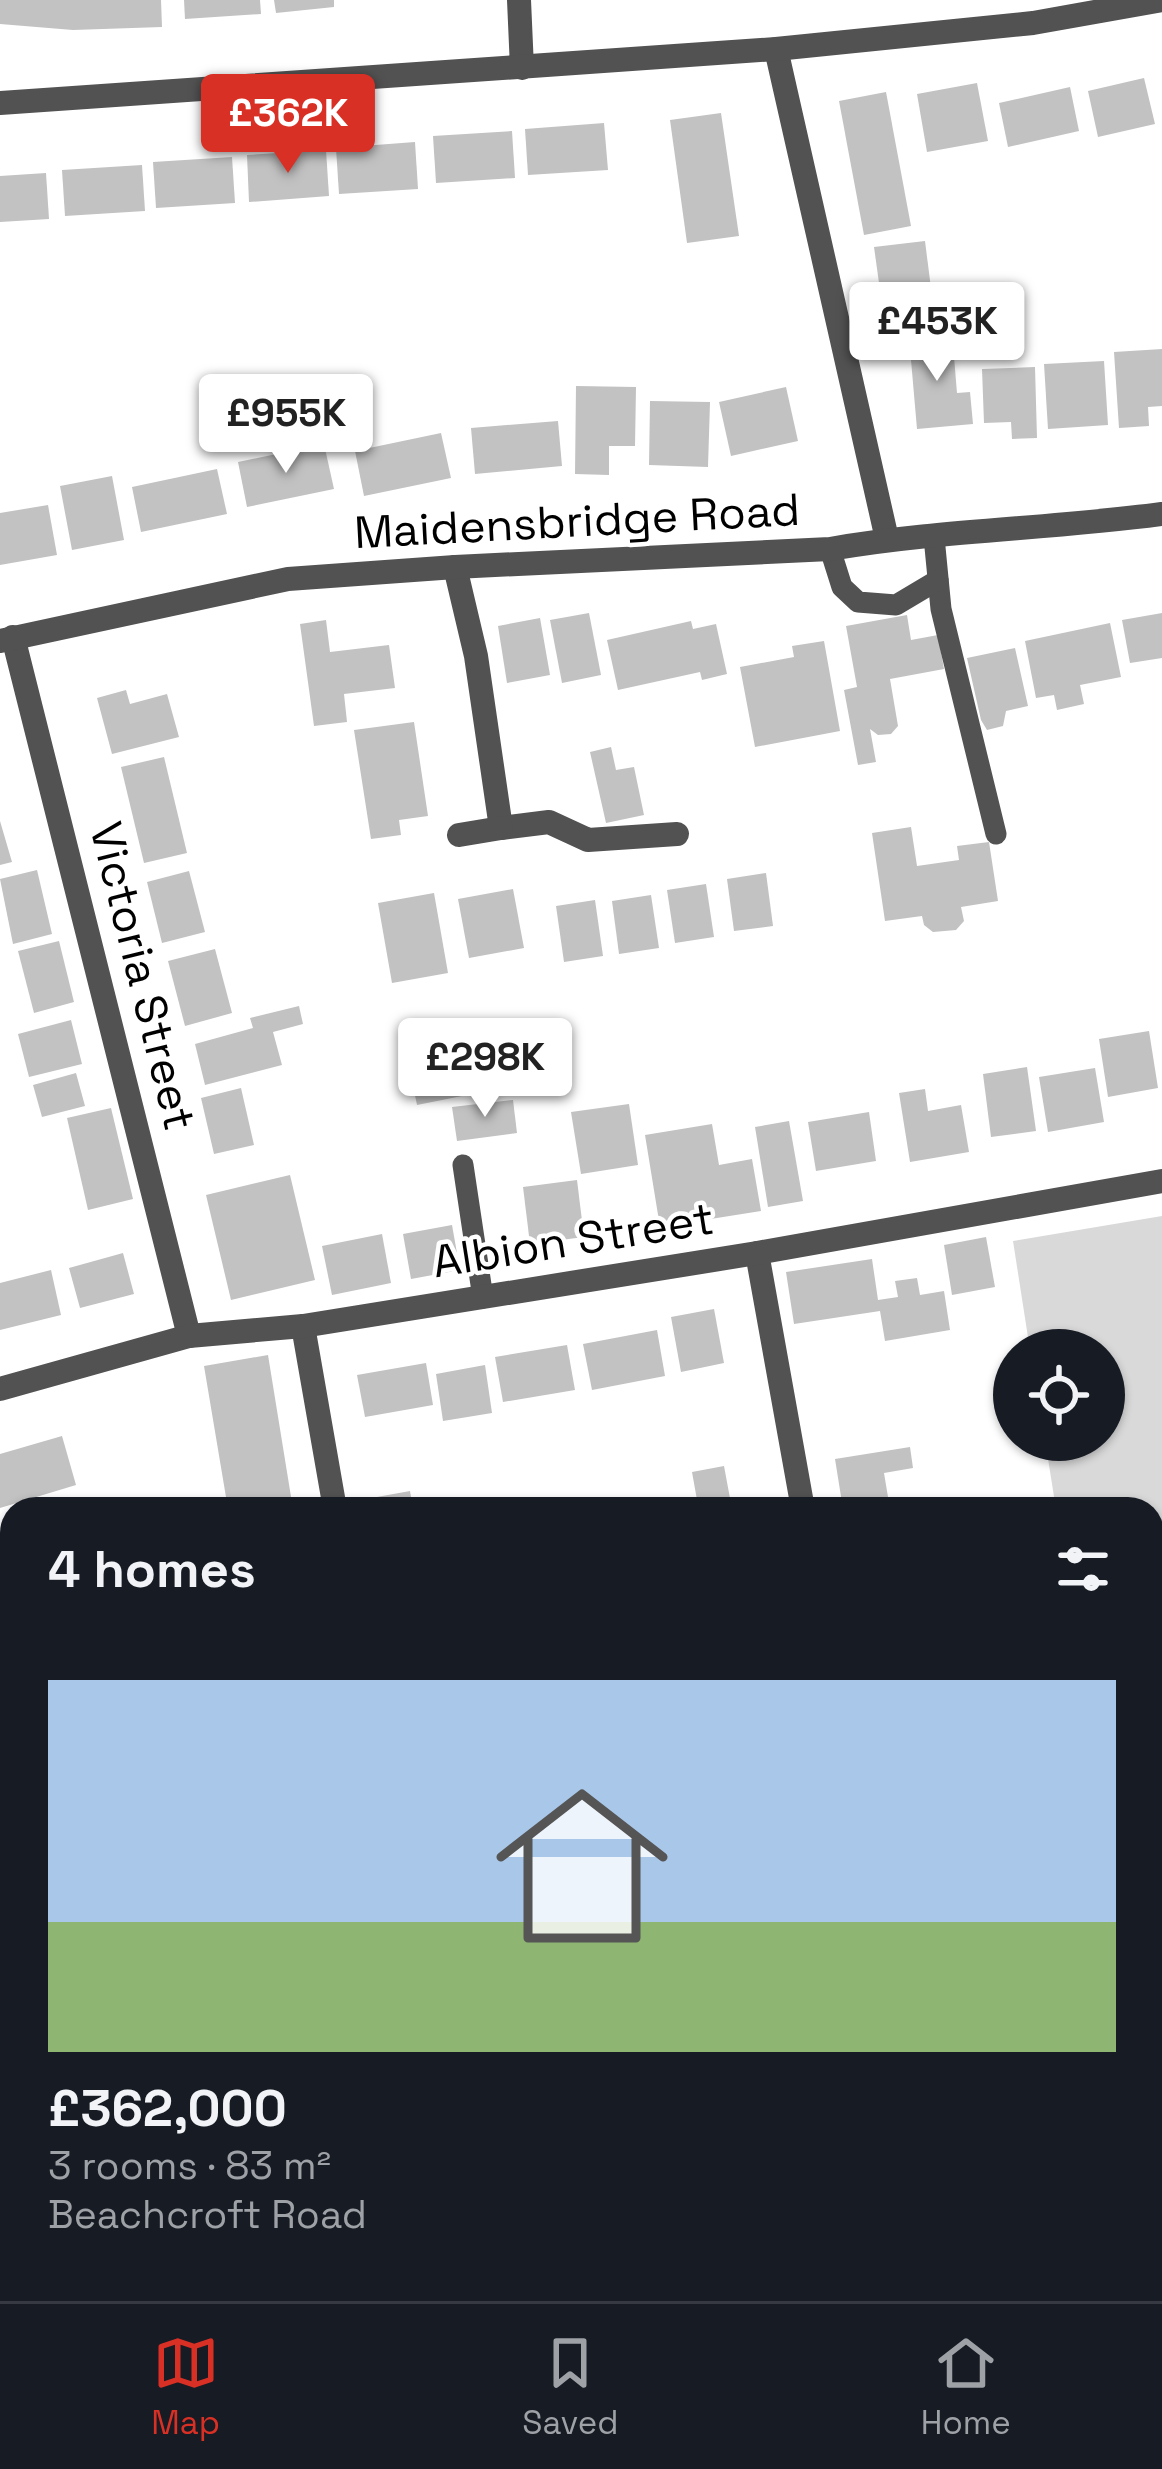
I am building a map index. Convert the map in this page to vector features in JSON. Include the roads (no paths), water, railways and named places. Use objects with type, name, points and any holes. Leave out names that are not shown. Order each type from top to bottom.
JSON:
[{"type":"street","points":[[519,0],[522,68]]},
{"type":"street","points":[[0,103],[776,49],[1029,12],[1162,1]]},
{"type":"street","points":[[776,49],[887,539]]},
{"type":"street","name":"Maidensbridge Road","points":[[6,639],[288,579],[830,549],[887,539],[1162,514]]},
{"type":"street","points":[[455,567],[476,656],[501,828]]},
{"type":"street","name":"Victoria Street","points":[[6,639],[189,1336]]},
{"type":"street","points":[[459,835],[548,822],[587,840],[677,834]]},
{"type":"street","name":"Albion Street","points":[[0,1389],[189,1336],[303,1326],[483,1298],[1162,1181]]},
{"type":"street","points":[[757,1253],[801,1497]]},
{"type":"street","points":[[303,1326],[333,1497]]},
{"type":"lane","points":[[934,536],[941,609],[996,834]]},
{"type":"lane","points":[[830,549],[842,587],[858,602],[896,605],[938,580]]},
{"type":"lane","points":[[463,1165],[483,1298]]}]
